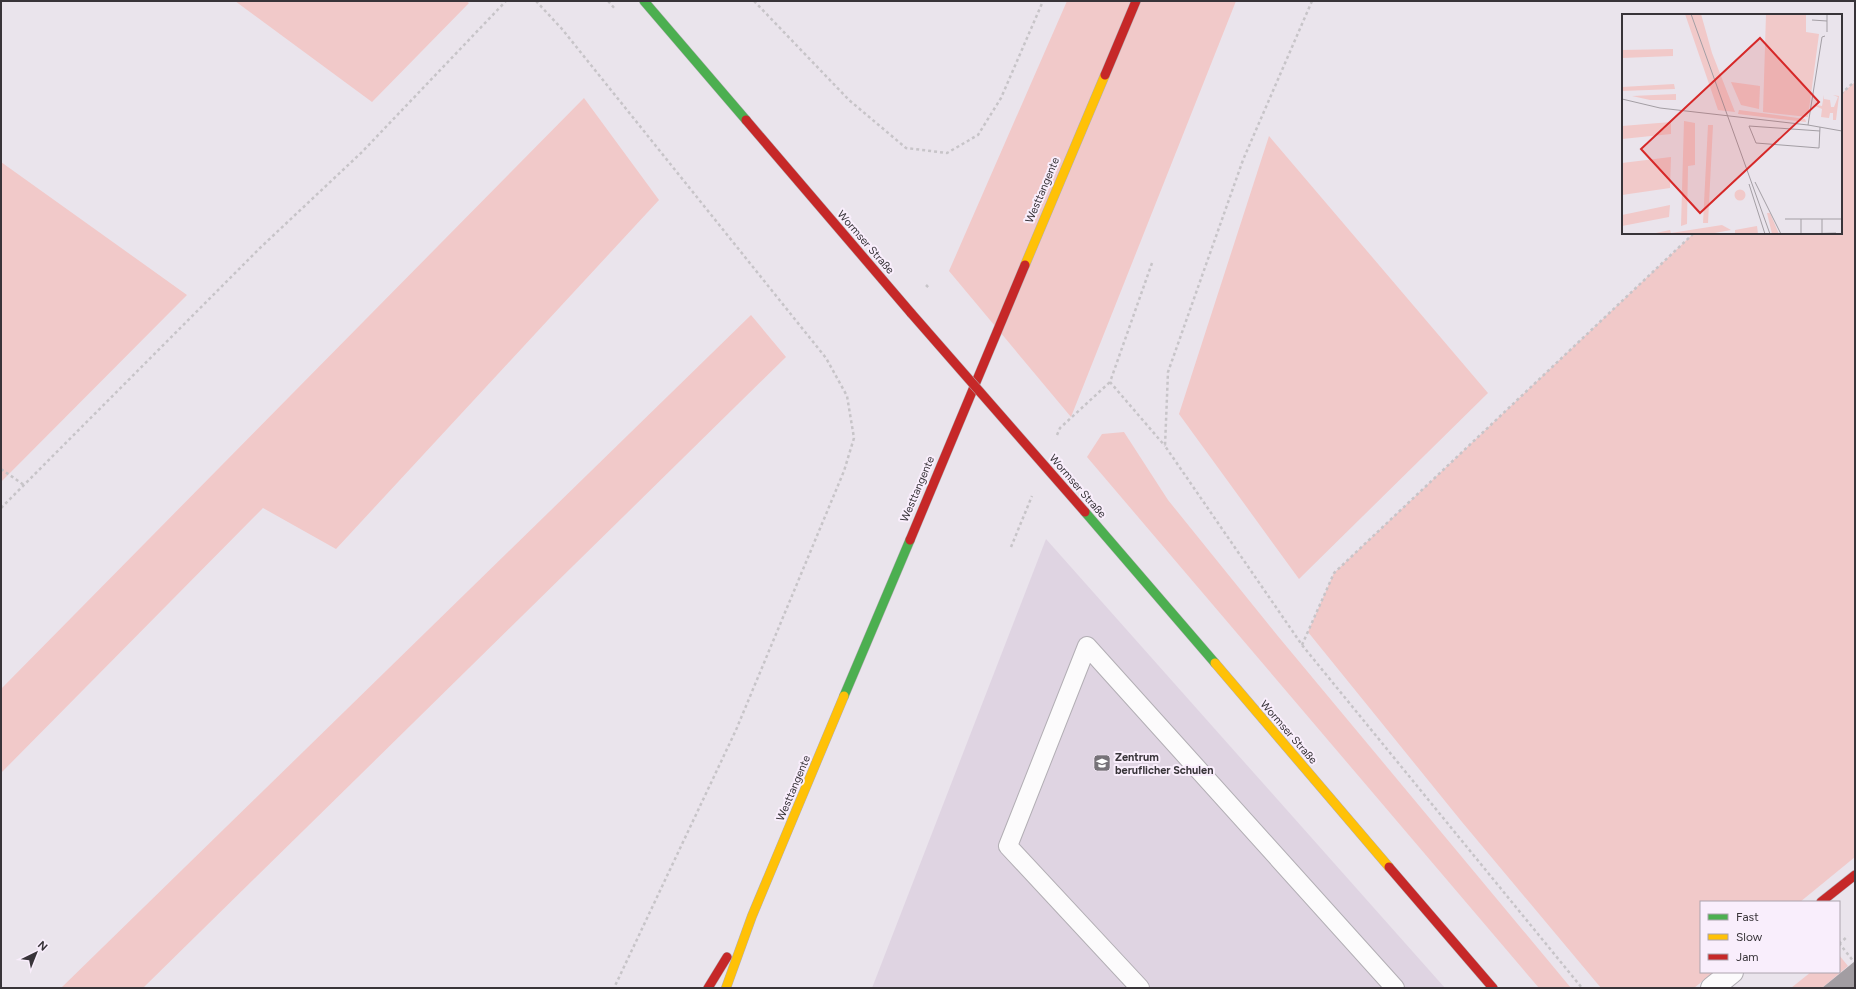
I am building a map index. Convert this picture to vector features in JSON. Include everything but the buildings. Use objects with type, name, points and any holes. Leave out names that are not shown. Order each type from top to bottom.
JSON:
[{"type":"street","name":"Wormser Straße","points":[[644,1],[1493,988]]},
{"type":"street","name":"Westtangente","points":[[726,988],[752,916],[1136,1]]},
{"type":"street","points":[[1822,901],[1855,875]]},
{"type":"street","points":[[708,988],[752,916]]},
{"type":"street","points":[[1712,988],[1731,973]]},
{"type":"lane","points":[[1140,988],[1008,846],[1087,646],[1395,988]]},
{"type":"path","points":[[1,508],[261,247],[362,152],[506,1]]},
{"type":"path","points":[[536,1],[562,29],[826,358],[847,396],[854,438],[844,471],[736,730],[614,988]]},
{"type":"path","points":[[754,1],[850,100],[906,148],[947,153],[978,135],[1001,98],[1043,1]]},
{"type":"path","points":[[1165,446],[1168,372],[1243,160],[1312,1]]},
{"type":"path","points":[[1842,93],[1855,81]]},
{"type":"path","points":[[1302,645],[1334,573],[1693,234]]},
{"type":"path","points":[[1152,263],[1110,382],[1165,446],[1302,645],[1582,988]]},
{"type":"path","points":[[1,469],[24,485]]},
{"type":"path","points":[[1840,943],[1848,936]]},
{"type":"path","points":[[1840,945],[1854,962]]},
{"type":"shaded area","points":[[235,1],[466,1],[469,3],[372,102]]},
{"type":"shaded area","points":[[1067,1],[1236,1],[1071,417],[949,271]]},
{"type":"shaded area","points":[[1855,82],[1855,857],[1801,901],[1700,901],[1700,973],[1713,973],[1694,988],[1601,988],[1462,822],[1308,632],[1334,573],[1693,234],[1842,234],[1842,93]]},
{"type":"shaded area","points":[[584,98],[659,200],[336,549],[263,508],[1,773],[1,689]]},
{"type":"shaded area","points":[[1269,136],[1488,393],[1299,579],[1179,414]]},
{"type":"shaded area","points":[[1,162],[187,295],[1,482]]},
{"type":"shaded area","points":[[751,315],[786,357],[143,988],[61,988]]},
{"type":"shaded area","points":[[1124,432],[1168,500],[1277,635],[1571,988],[1539,988],[1087,457],[1102,434]]},
{"type":"shaded area","name":"Zentrum beruflicher Schulen","points":[[1046,539],[1445,988],[872,988]]},
{"type":"shaded area","points":[[1840,956],[1848,966],[1840,973]]},
{"type":"shaded area","points":[[1810,973],[1840,973],[1822,988],[1791,988]]},
{"type":"traffic: fast","points":[[644,1],[746,120]]},
{"type":"traffic: fast","points":[[1085,512],[1215,663]]},
{"type":"traffic: fast","points":[[844,696],[910,540]]},
{"type":"traffic: slow","points":[[1025,265],[1105,75]]},
{"type":"traffic: slow","points":[[1215,663],[1389,867]]},
{"type":"traffic: slow","points":[[726,988],[752,916],[844,696]]},
{"type":"traffic: jam","points":[[1105,75],[1136,1]]},
{"type":"traffic: jam","points":[[746,120],[911,313]]},
{"type":"traffic: jam","points":[[910,540],[1025,265]]},
{"type":"traffic: jam","points":[[911,313],[1085,512]]},
{"type":"traffic: jam","points":[[1389,867],[1493,988]]},
{"type":"traffic: jam","points":[[1822,901],[1855,875]]},
{"type":"traffic: jam","points":[[708,988],[727,957]]},
{"type":"place","name":"Zentrum beruflicher Schulen","points":[[1102,763]]}]
